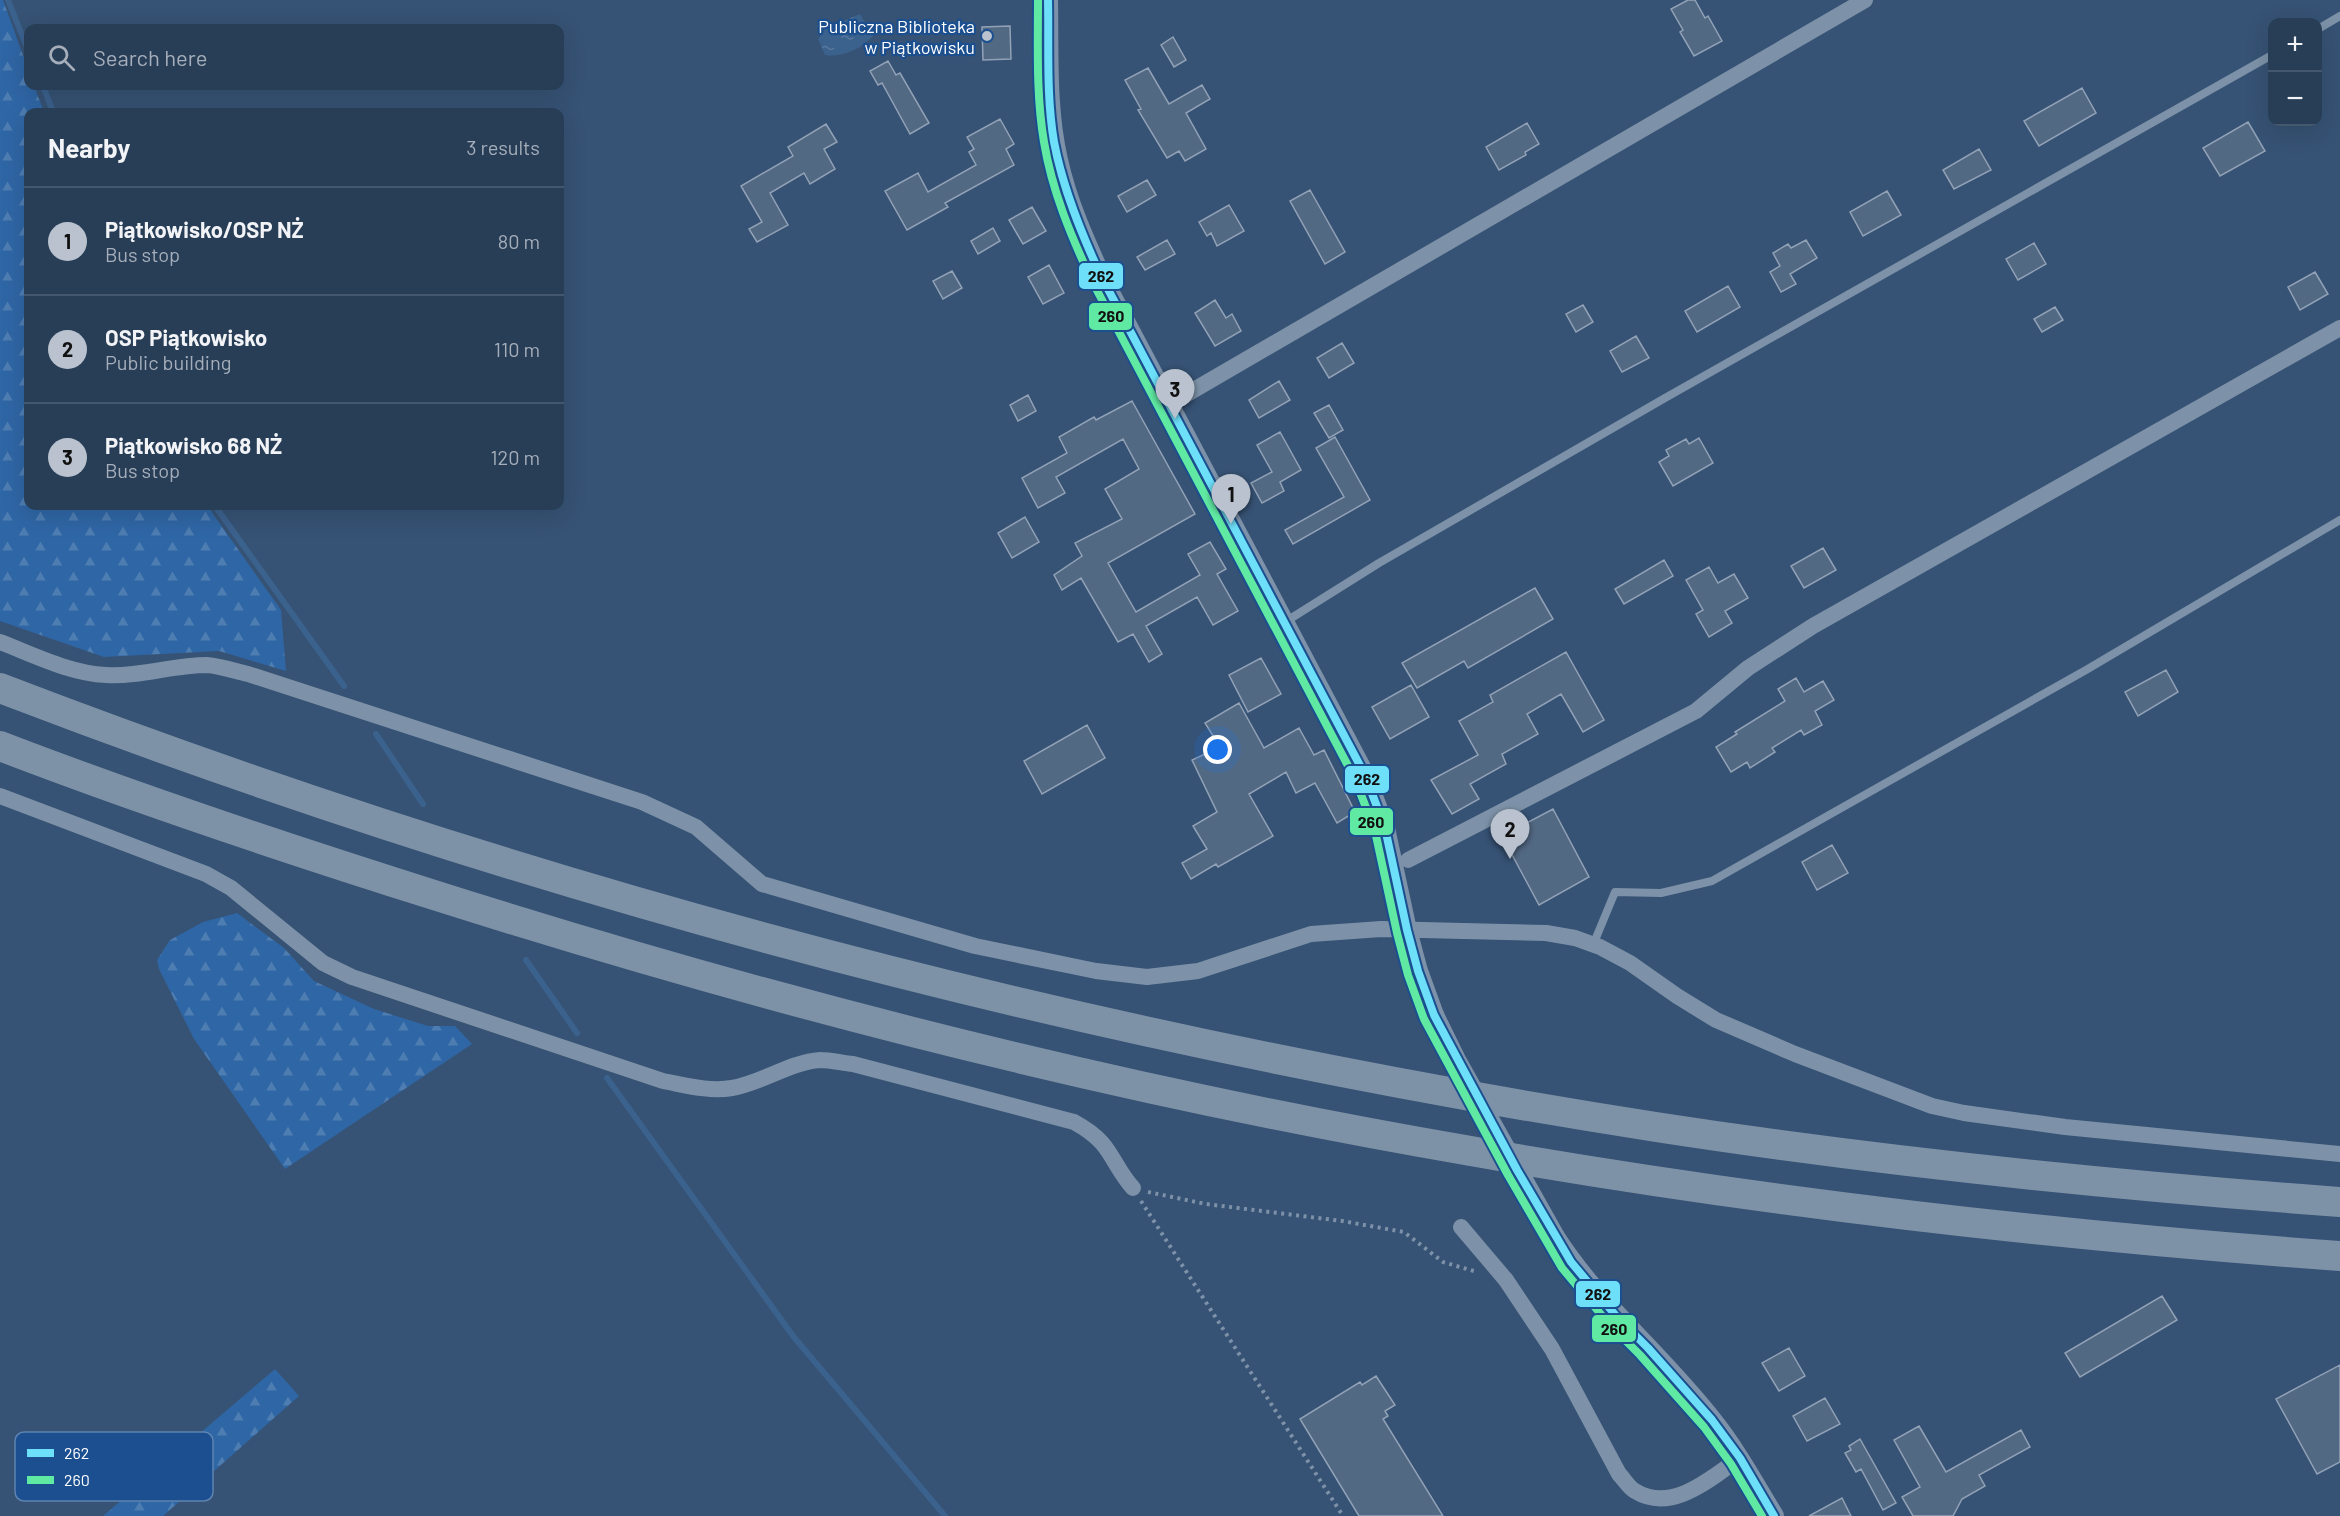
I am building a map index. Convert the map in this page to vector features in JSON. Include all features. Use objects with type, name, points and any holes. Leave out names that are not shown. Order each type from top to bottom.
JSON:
[{"type":"highway","points":[[0,688],[175,754],[554,877],[720,925],[900,973],[1269,1058],[1478,1098],[1660,1128],[1918,1163],[2192,1191],[2340,1202]]},
{"type":"highway","points":[[0,746],[288,849],[550,932],[905,1030],[1275,1114],[1465,1150],[1656,1181],[1905,1214],[2192,1245],[2340,1256]]},
{"type":"street","points":[[1048,0],[1051,115],[1058,159],[1070,202],[1101,276],[1376,801],[1392,852],[1407,930],[1418,971],[1434,1015],[1555,1237],[1590,1286],[1712,1420],[1740,1458],[1774,1516]]},
{"type":"street","points":[[1168,405],[1865,0]]},
{"type":"street","points":[[1408,860],[1696,711],[1748,668],[1813,626],[2340,328]]},
{"type":"street","points":[[0,642],[58,665],[105,675],[139,674],[177,667],[209,665],[248,674],[642,802],[696,827],[762,884],[997,951],[1096,971],[1147,977],[1198,970],[1311,934],[1381,929],[1546,933],[1575,938],[1630,963],[1716,1020],[1795,1054],[1932,1106],[1964,1113],[2065,1127],[2340,1154]]},
{"type":"street","points":[[0,796],[207,874],[231,888],[324,963],[352,977],[672,1083],[700,1088],[730,1089],[760,1081],[792,1067],[820,1060],[853,1064],[1063,1119],[1074,1122],[1089,1131],[1103,1144],[1120,1174],[1133,1188]]},
{"type":"street","points":[[1461,1227],[1506,1280],[1552,1349],[1619,1474],[1635,1491],[1655,1498],[1676,1497],[1695,1490],[1740,1458]]},
{"type":"lane","points":[[2322,27],[2340,16]]},
{"type":"lane","points":[[1284,622],[1379,563],[1665,398],[2268,57]]},
{"type":"lane","points":[[1593,945],[1615,892],[1661,893],[1712,881],[2086,670],[2340,520]]},
{"type":"path","points":[[1133,1188],[1206,1204],[1342,1221],[1404,1232],[1443,1262],[1506,1280]]},
{"type":"path","points":[[1133,1188],[1343,1516]]},
{"type":"green space","points":[[0,0],[3,0],[24,58],[24,90],[36,90],[42,108],[24,108],[24,510],[211,510],[281,610],[286,671],[219,651],[104,657],[0,621]]},
{"type":"green space","points":[[237,913],[284,948],[314,981],[374,1009],[428,1026],[455,1026],[472,1044],[285,1169],[194,1039],[159,969],[157,960],[170,940],[203,922]]},
{"type":"green space","points":[[275,1369],[299,1396],[213,1472],[213,1432],[201,1432]]},
{"type":"green space","points":[[121,1501],[180,1501],[163,1516],[103,1516]]},
{"type":"water","points":[[860,14],[873,36],[851,52],[825,55],[818,39],[825,29]]},
{"type":"building","points":[[1688,0],[1695,0],[1705,18],[1708,16],[1722,41],[1694,56],[1680,32],[1683,30],[1671,9]]},
{"type":"building","points":[[1010,26],[1011,59],[983,60],[982,27]]},
{"type":"building","points":[[1173,37],[1186,60],[1174,67],[1161,45]]},
{"type":"building","points":[[888,61],[896,75],[900,73],[929,123],[910,134],[882,83],[878,85],[870,71]]},
{"type":"building","points":[[1148,68],[1169,104],[1202,85],[1210,99],[1186,113],[1206,149],[1185,161],[1179,151],[1167,158],[1138,110],[1141,109],[1125,80]]},
{"type":"building","points":[[2082,88],[2096,113],[2039,146],[2024,121]]},
{"type":"building","points":[[1000,119],[1014,144],[1006,149],[1014,165],[945,203],[948,207],[907,230],[885,191],[918,173],[928,192],[976,165],[969,152],[974,149],[967,137]]},
{"type":"building","points":[[2248,122],[2265,151],[2220,176],[2203,148]]},
{"type":"building","points":[[1527,123],[1539,144],[1525,152],[1526,155],[1499,170],[1486,147]]},
{"type":"building","points":[[826,124],[837,142],[824,149],[835,169],[810,184],[804,173],[770,193],[788,225],[757,242],[749,229],[762,222],[741,186],[793,156],[788,147]]},
{"type":"building","points":[[1979,149],[1991,170],[1954,189],[1943,170]]},
{"type":"building","points":[[1147,180],[1156,195],[1127,212],[1118,196]]},
{"type":"building","points":[[1310,190],[1345,252],[1325,264],[1290,201]]},
{"type":"building","points":[[1887,191],[1901,215],[1863,236],[1850,212]]},
{"type":"building","points":[[1229,205],[1244,231],[1217,246],[1211,233],[1207,236],[1199,222]]},
{"type":"building","points":[[1032,207],[1046,231],[1023,244],[1009,220]]},
{"type":"building","points":[[993,228],[1000,241],[978,254],[971,241]]},
{"type":"building","points":[[1167,240],[1175,254],[1145,270],[1137,257]]},
{"type":"building","points":[[1806,240],[1817,258],[1790,274],[1796,284],[1781,292],[1770,272],[1780,266],[1773,253],[1788,244],[1791,248]]},
{"type":"building","points":[[2034,243],[2046,264],[2018,280],[2006,259]]},
{"type":"building","points":[[1049,265],[1064,293],[1043,304],[1028,277]]},
{"type":"building","points":[[952,271],[962,288],[943,299],[933,281]]},
{"type":"building","points":[[2315,272],[2328,294],[2300,310],[2288,287]]},
{"type":"building","points":[[1728,286],[1740,307],[1697,332],[1685,311]]},
{"type":"building","points":[[1215,300],[1226,318],[1232,314],[1241,331],[1215,346],[1195,313]]},
{"type":"building","points":[[1583,305],[1593,322],[1576,332],[1566,314]]},
{"type":"building","points":[[2055,307],[2063,320],[2042,332],[2034,319]]},
{"type":"building","points":[[1636,336],[1649,358],[1622,372],[1610,351]]},
{"type":"building","points":[[1342,343],[1354,363],[1329,378],[1317,358]]},
{"type":"building","points":[[1279,381],[1290,400],[1259,418],[1249,400]]},
{"type":"building","points":[[1028,395],[1036,411],[1018,421],[1010,405]]},
{"type":"building","points":[[1132,401],[1195,514],[1108,563],[1136,612],[1200,575],[1188,554],[1210,542],[1226,569],[1217,574],[1238,611],[1213,625],[1197,597],[1146,626],[1162,654],[1149,662],[1133,634],[1118,642],[1081,578],[1062,590],[1054,575],[1082,556],[1075,543],[1122,519],[1105,489],[1139,469],[1123,439],[1056,477],[1065,493],[1038,508],[1022,478],[1067,453],[1059,437],[1094,417],[1096,420]]},
{"type":"building","points":[[1329,405],[1343,430],[1329,438],[1314,413]]},
{"type":"building","points":[[1280,432],[1301,470],[1280,482],[1284,491],[1262,503],[1251,483],[1272,472],[1257,445]]},
{"type":"building","points":[[1335,437],[1370,500],[1293,544],[1285,530],[1344,497],[1316,448]]},
{"type":"building","points":[[1699,438],[1713,463],[1673,486],[1659,462],[1669,456],[1666,450],[1686,439],[1689,444]]},
{"type":"building","points":[[1025,517],[1039,542],[1012,558],[998,533]]},
{"type":"building","points":[[1823,548],[1836,570],[1804,588],[1791,566]]},
{"type":"building","points":[[1664,560],[1673,576],[1624,604],[1615,589]]},
{"type":"building","points":[[1709,567],[1718,583],[1734,574],[1748,598],[1725,611],[1732,623],[1709,637],[1696,614],[1703,610],[1686,580]]},
{"type":"building","points":[[1535,588],[1553,619],[1468,668],[1464,661],[1417,688],[1402,663]]},
{"type":"building","points":[[1566,652],[1604,720],[1583,732],[1561,694],[1527,714],[1538,734],[1502,754],[1506,764],[1470,784],[1479,799],[1452,814],[1431,780],[1478,755],[1459,721],[1493,702],[1490,695]]},
{"type":"building","points":[[1261,658],[1281,694],[1248,712],[1229,675]]},
{"type":"building","points":[[2166,670],[2178,692],[2138,716],[2125,692]]},
{"type":"building","points":[[1796,678],[1804,692],[1823,681],[1834,700],[1815,711],[1822,725],[1804,735],[1801,730],[1772,748],[1775,752],[1750,768],[1747,762],[1731,772],[1716,747],[1737,734],[1735,732],[1785,701],[1778,689]]},
{"type":"building","points":[[1411,685],[1429,717],[1390,739],[1372,707]]},
{"type":"building","points":[[1239,703],[1264,748],[1299,728],[1314,755],[1324,750],[1355,812],[1337,823],[1315,783],[1296,793],[1286,772],[1249,794],[1273,836],[1218,867],[1216,864],[1191,879],[1182,863],[1207,849],[1193,826],[1217,812],[1192,760],[1220,747],[1205,723]]},
{"type":"building","points":[[1087,725],[1105,758],[1042,794],[1024,761]]},
{"type":"building","points":[[1553,809],[1589,877],[1539,905],[1502,836]]},
{"type":"building","points":[[1832,845],[1848,873],[1817,890],[1802,862]]},
{"type":"building","points":[[2162,1296],[2177,1320],[2080,1377],[2065,1353]]},
{"type":"building","points":[[1789,1348],[1805,1376],[1779,1391],[1762,1363]]},
{"type":"building","points":[[2340,1365],[2340,1462],[2317,1474],[2276,1399]]},
{"type":"building","points":[[1376,1376],[1395,1405],[1385,1411],[1388,1416],[1383,1419],[1443,1516],[1359,1516],[1300,1419],[1360,1382],[1362,1385]]},
{"type":"building","points":[[1825,1398],[1840,1424],[1807,1441],[1793,1416]]},
{"type":"building","points":[[1919,1426],[1946,1472],[2021,1430],[2030,1447],[1979,1475],[1985,1486],[1962,1499],[1953,1516],[1913,1516],[1902,1497],[1920,1487],[1894,1440]]},
{"type":"building","points":[[1860,1439],[1896,1503],[1883,1510],[1861,1469],[1856,1472],[1845,1453],[1851,1450],[1849,1446]]},
{"type":"building","points":[[1842,1498],[1851,1516],[1809,1516]]},
{"type":"waterway","points":[[8,0],[24,40]]},
{"type":"waterway","points":[[45,90],[51,108]]},
{"type":"waterway","points":[[218,510],[344,686]]},
{"type":"waterway","points":[[376,734],[423,804]]},
{"type":"waterway","points":[[526,960],[577,1033]]},
{"type":"waterway","points":[[607,1078],[793,1336],[945,1516]]},
{"type":"transit line","name":"260","points":[[1038,0],[1041,124],[1047,160],[1063,213],[1092,281],[1355,779],[1375,831],[1397,933],[1408,975],[1424,1019],[1508,1175],[1562,1268],[1609,1324],[1704,1427],[1731,1464],[1762,1516]]},
{"type":"transit line","name":"262","points":[[1048,0],[1051,124],[1062,177],[1073,210],[1101,276],[1365,775],[1385,828],[1407,930],[1418,971],[1434,1015],[1517,1170],[1571,1262],[1617,1317],[1712,1420],[1740,1458],[1774,1516]]},
{"type":"place","name":"Publiczna Biblioteka w Piątkowisku","points":[[987,36]]},
{"type":"place","name":"Piątkowisko 68 NŻ","points":[[1175,419]]},
{"type":"place","name":"Piątkowisko/OSP NŻ","points":[[1231,524]]},
{"type":"place","name":"OSP Piątkowisko","points":[[1510,859]]}]
